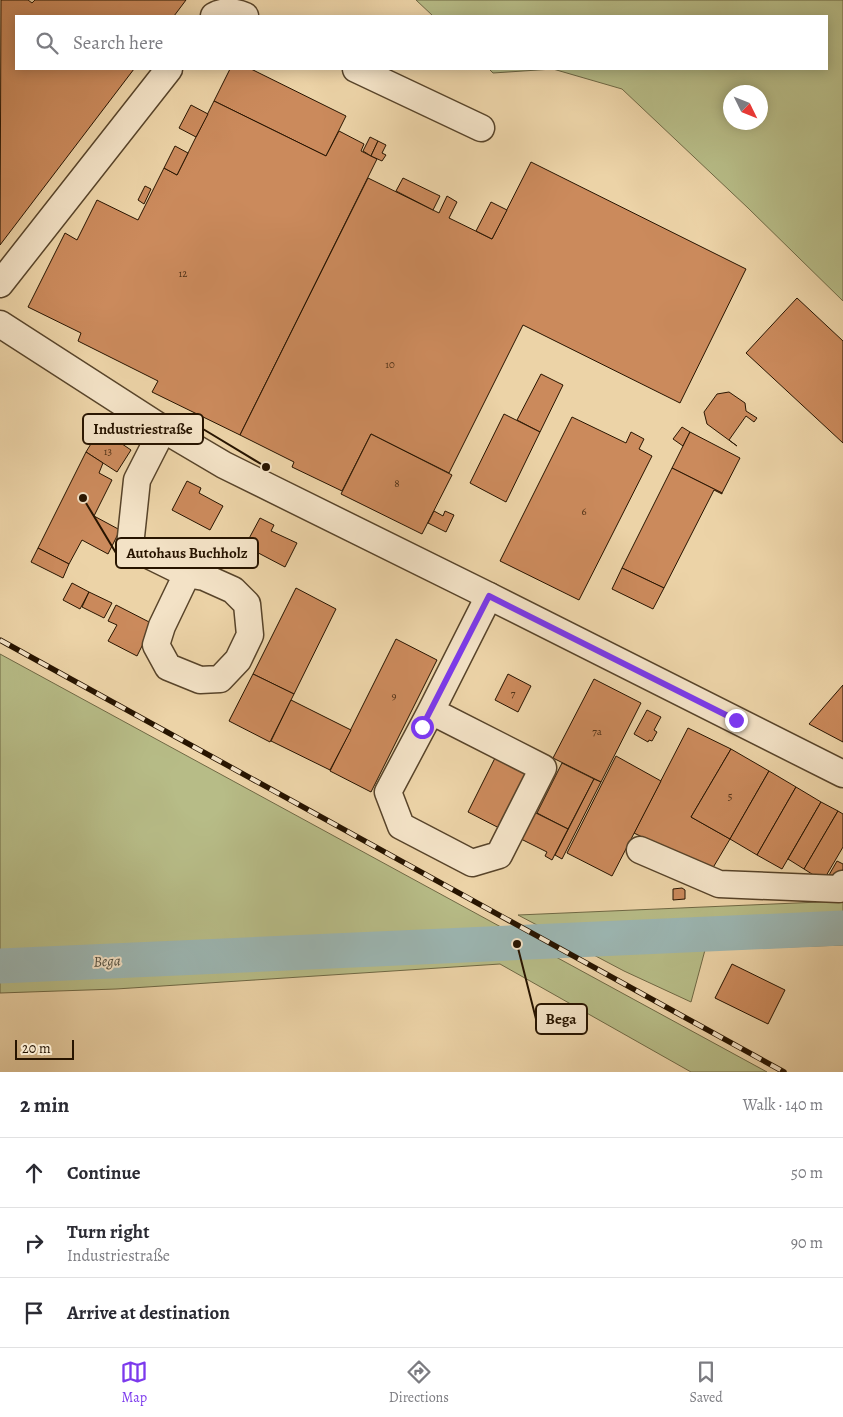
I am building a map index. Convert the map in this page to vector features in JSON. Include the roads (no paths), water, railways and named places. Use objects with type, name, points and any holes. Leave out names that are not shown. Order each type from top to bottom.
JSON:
[{"type":"street","points":[[216,15],[236,12],[243,15]]},
{"type":"street","points":[[0,284],[168,70]]},
{"type":"street","points":[[358,70],[481,128]]},
{"type":"street","points":[[0,324],[163,429],[224,465],[843,774]]},
{"type":"street","points":[[163,429],[137,480],[130,546],[188,574]]},
{"type":"street","points":[[431,711],[543,768],[499,855],[472,863],[401,826],[388,792],[489,596]]},
{"type":"street","points":[[640,850],[719,884],[839,889],[843,884]]},
{"type":"waterway","name":"Bega","points":[[0,966],[843,928]]},
{"type":"railway","points":[[0,640],[784,1072]]},
{"type":"place","name":"Industriestraße","points":[[266,467]]},
{"type":"place","name":"Autohaus Buchholz","points":[[83,498]]},
{"type":"place","name":"Bega","points":[[517,944]]}]
